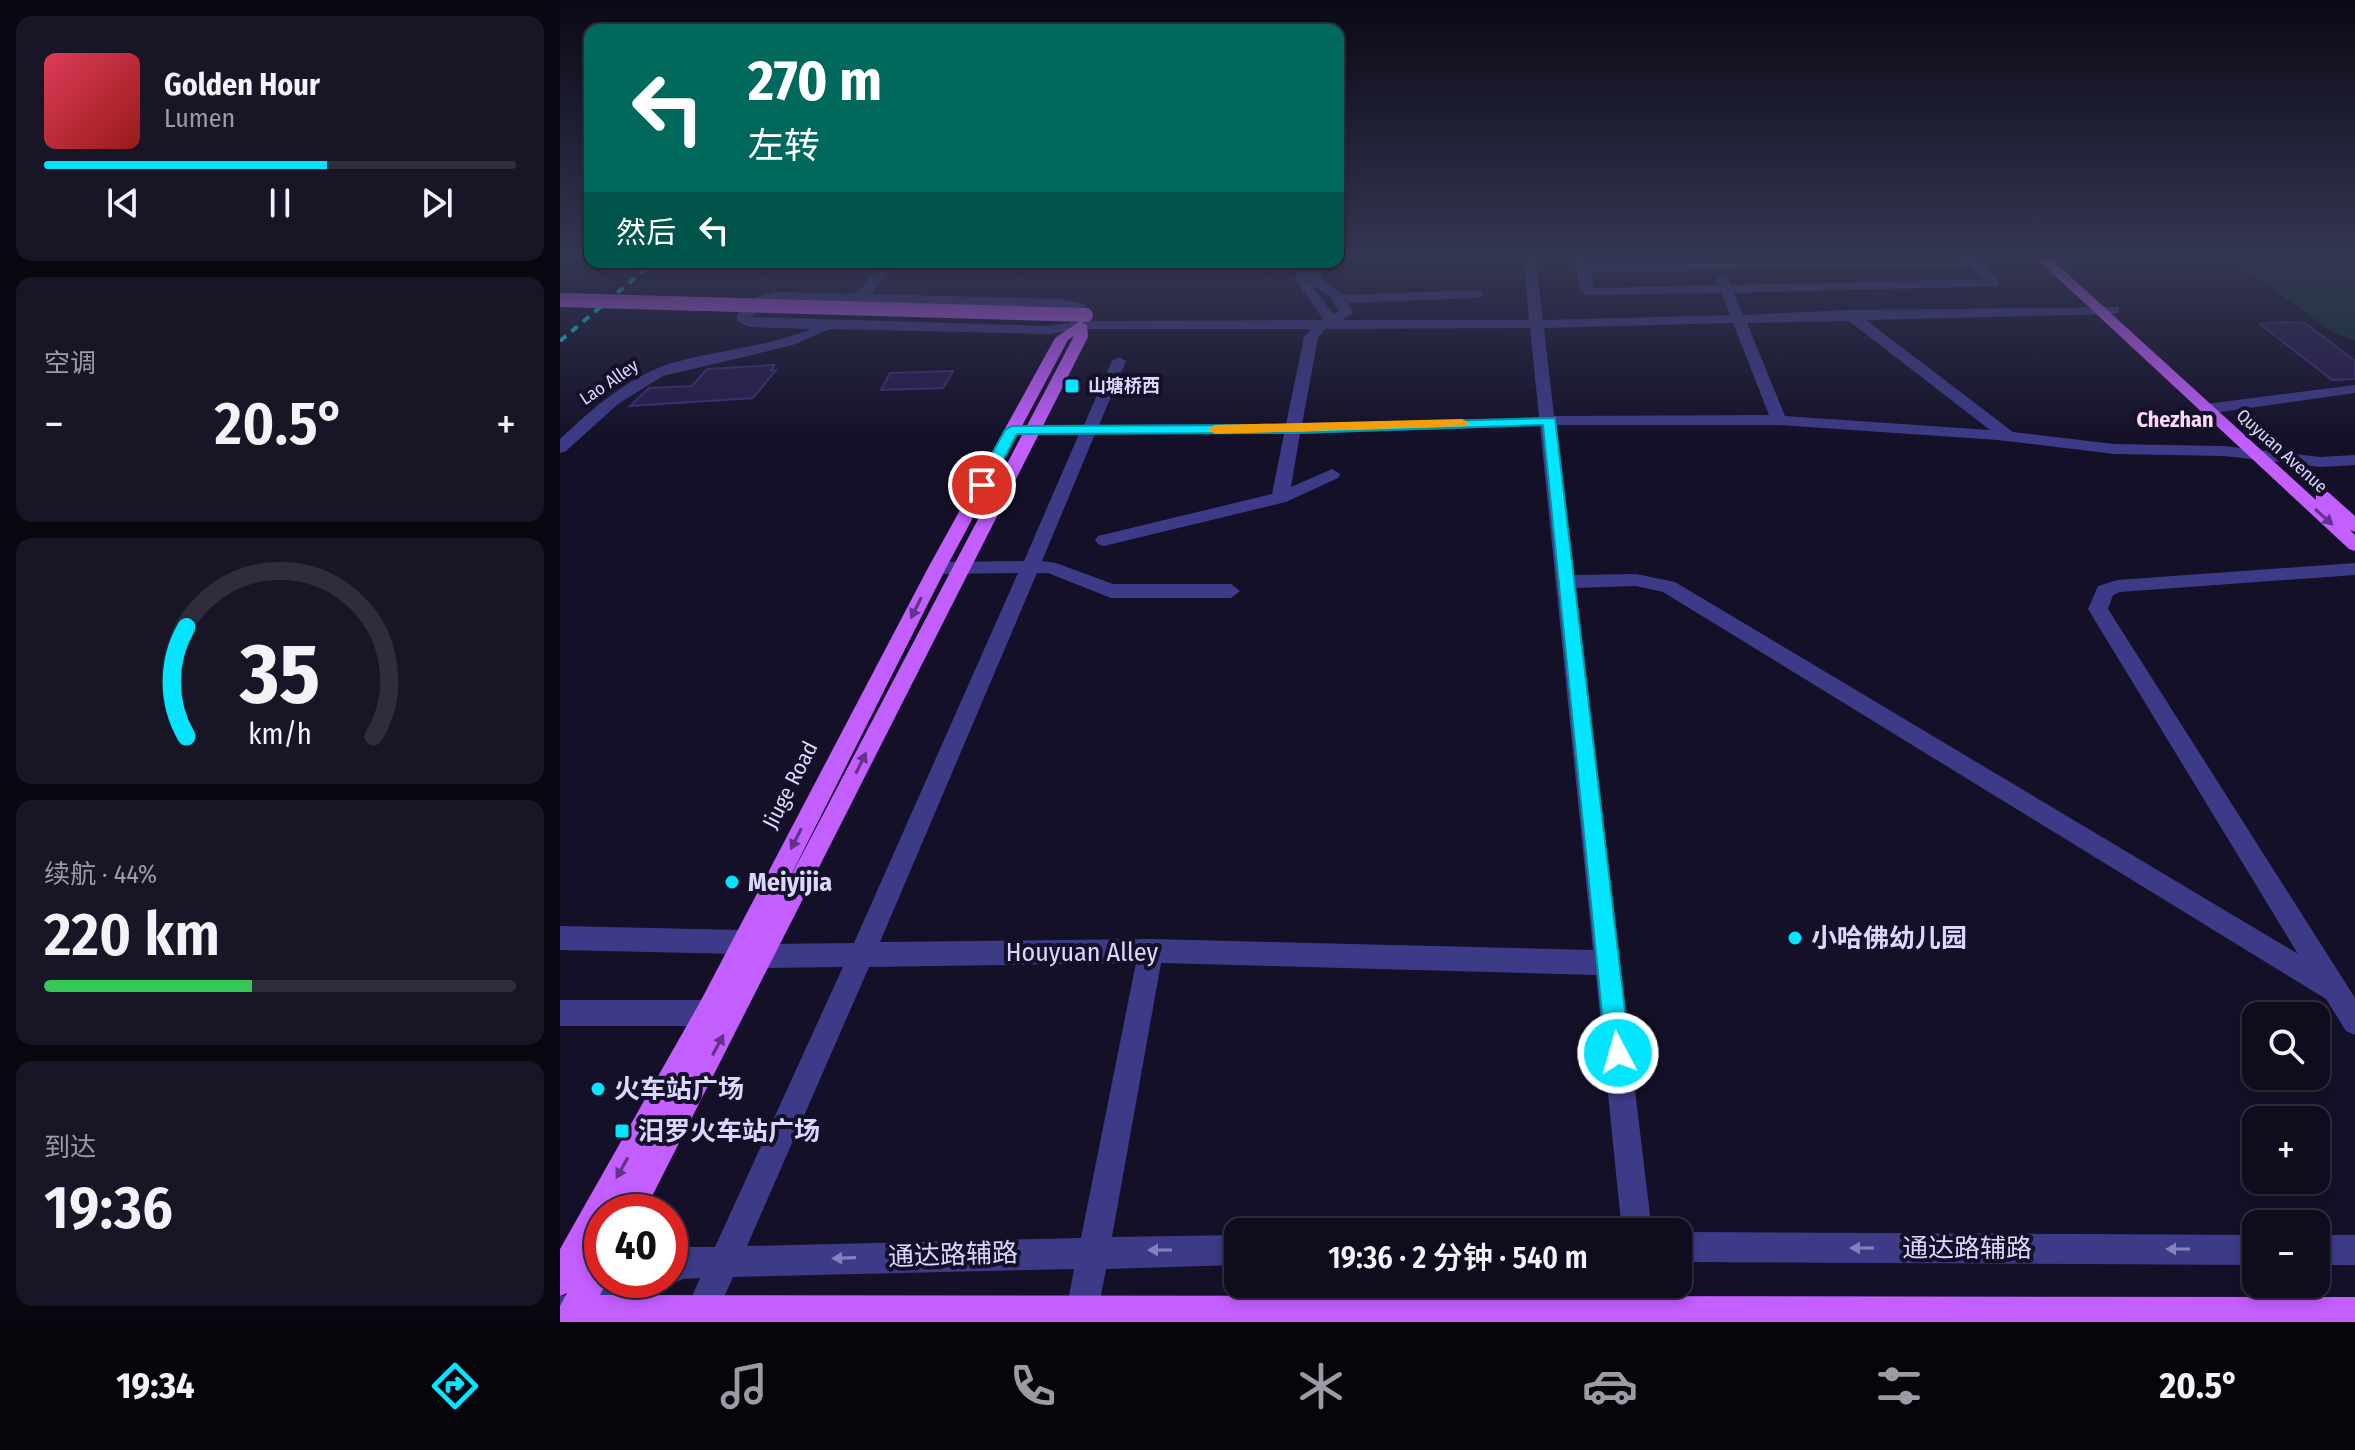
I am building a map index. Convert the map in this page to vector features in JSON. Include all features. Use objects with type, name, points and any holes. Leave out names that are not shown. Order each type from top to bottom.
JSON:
[{"type":"main road","points":[[982,318],[1083,320]]},
{"type":"main road","points":[[1023,318],[1083,320]]},
{"type":"main road","name":"Quyuan Avenue","points":[[2115,318],[2214,408],[2278,457],[2355,526]]},
{"type":"main road","name":"Jiuge Road","points":[[637,1194],[722,1013],[743,942],[1022,430],[1062,338],[1083,320]]},
{"type":"main road","name":"Quyuan Avenue","points":[[2214,408],[2256,454],[2355,545]]},
{"type":"main road","name":"Jiuge Road","points":[[560,1280],[722,1013],[765,956],[947,568]]},
{"type":"main road","points":[[568,1315],[584,1289]]},
{"type":"main road","points":[[568,1315],[1082,1316],[1643,1305],[2355,1313]]},
{"type":"street","points":[[742,318],[750,323],[1049,330],[1083,320],[1326,322],[1669,318]]},
{"type":"street","points":[[1323,318],[1326,322]]},
{"type":"street","points":[[1280,498],[1311,337],[1326,322],[1336,318]]},
{"type":"street","points":[[1538,318],[1635,1218]]},
{"type":"street","points":[[1737,318],[1779,420]]},
{"type":"street","points":[[1854,318],[2008,436]]},
{"type":"street","name":"Lao Alley","points":[[560,448],[595,413],[654,376],[686,364],[803,338],[827,326]]},
{"type":"street","points":[[699,1317],[862,955],[1119,361]]},
{"type":"street","points":[[2214,408],[2355,389]]},
{"type":"street","points":[[1022,430],[1294,429],[1550,421],[1779,420],[2008,436],[2114,449],[2256,454],[2313,462],[2355,460]]},
{"type":"street","points":[[1104,540],[1280,498],[1332,474]]},
{"type":"street","points":[[947,568],[1050,567],[1111,591],[1231,591]]},
{"type":"street","points":[[2355,569],[2117,586],[2105,591],[2098,609],[2355,1022]]},
{"type":"street","points":[[1568,582],[1636,580],[1668,587],[2335,990]]},
{"type":"street","points":[[560,938],[743,942],[765,956]]},
{"type":"street","points":[[1082,1316],[1151,951]]},
{"type":"street","name":"Houyuan Alley","points":[[765,956],[1151,951],[1608,963]]},
{"type":"street","points":[[560,1013],[722,1013]]},
{"type":"street","name":"通达路辅路","points":[[1692,1247],[2242,1250]]},
{"type":"street","name":"通达路辅路","points":[[688,1263],[1224,1250]]},
{"type":"street","points":[[2330,1250],[2355,1250]]},
{"type":"street","points":[[568,1315],[605,1298]]},
{"type":"green space","points":[[2313,318],[2355,318],[2355,341],[2331,331]]},
{"type":"building","points":[[2305,323],[2355,361],[2355,379],[2332,380],[2260,324]]},
{"type":"building","points":[[775,365],[771,370],[776,370],[753,398],[630,406],[649,388],[692,386],[707,369]]},
{"type":"building","points":[[953,371],[943,388],[881,390],[890,373]]},
{"type":"railway","points":[[560,341],[588,318]]},
{"type":"slow traffic","points":[[1215,429],[1462,423]]},
{"type":"place","name":"山塘桥西","points":[[1072,386]]},
{"type":"place","name":"Meiyijia","points":[[732,882]]},
{"type":"place","name":"小哈佛幼儿园","points":[[1795,938]]},
{"type":"place","name":"火车站广场","points":[[598,1089]]},
{"type":"place","name":"汨罗火车站广场","points":[[622,1131]]},
{"type":"district","name":"Chezhan","points":[[2175,419]]},
{"type":"route","points":[[982,485],[1012,430],[1294,429],[1550,421],[1618,1053]]}]
